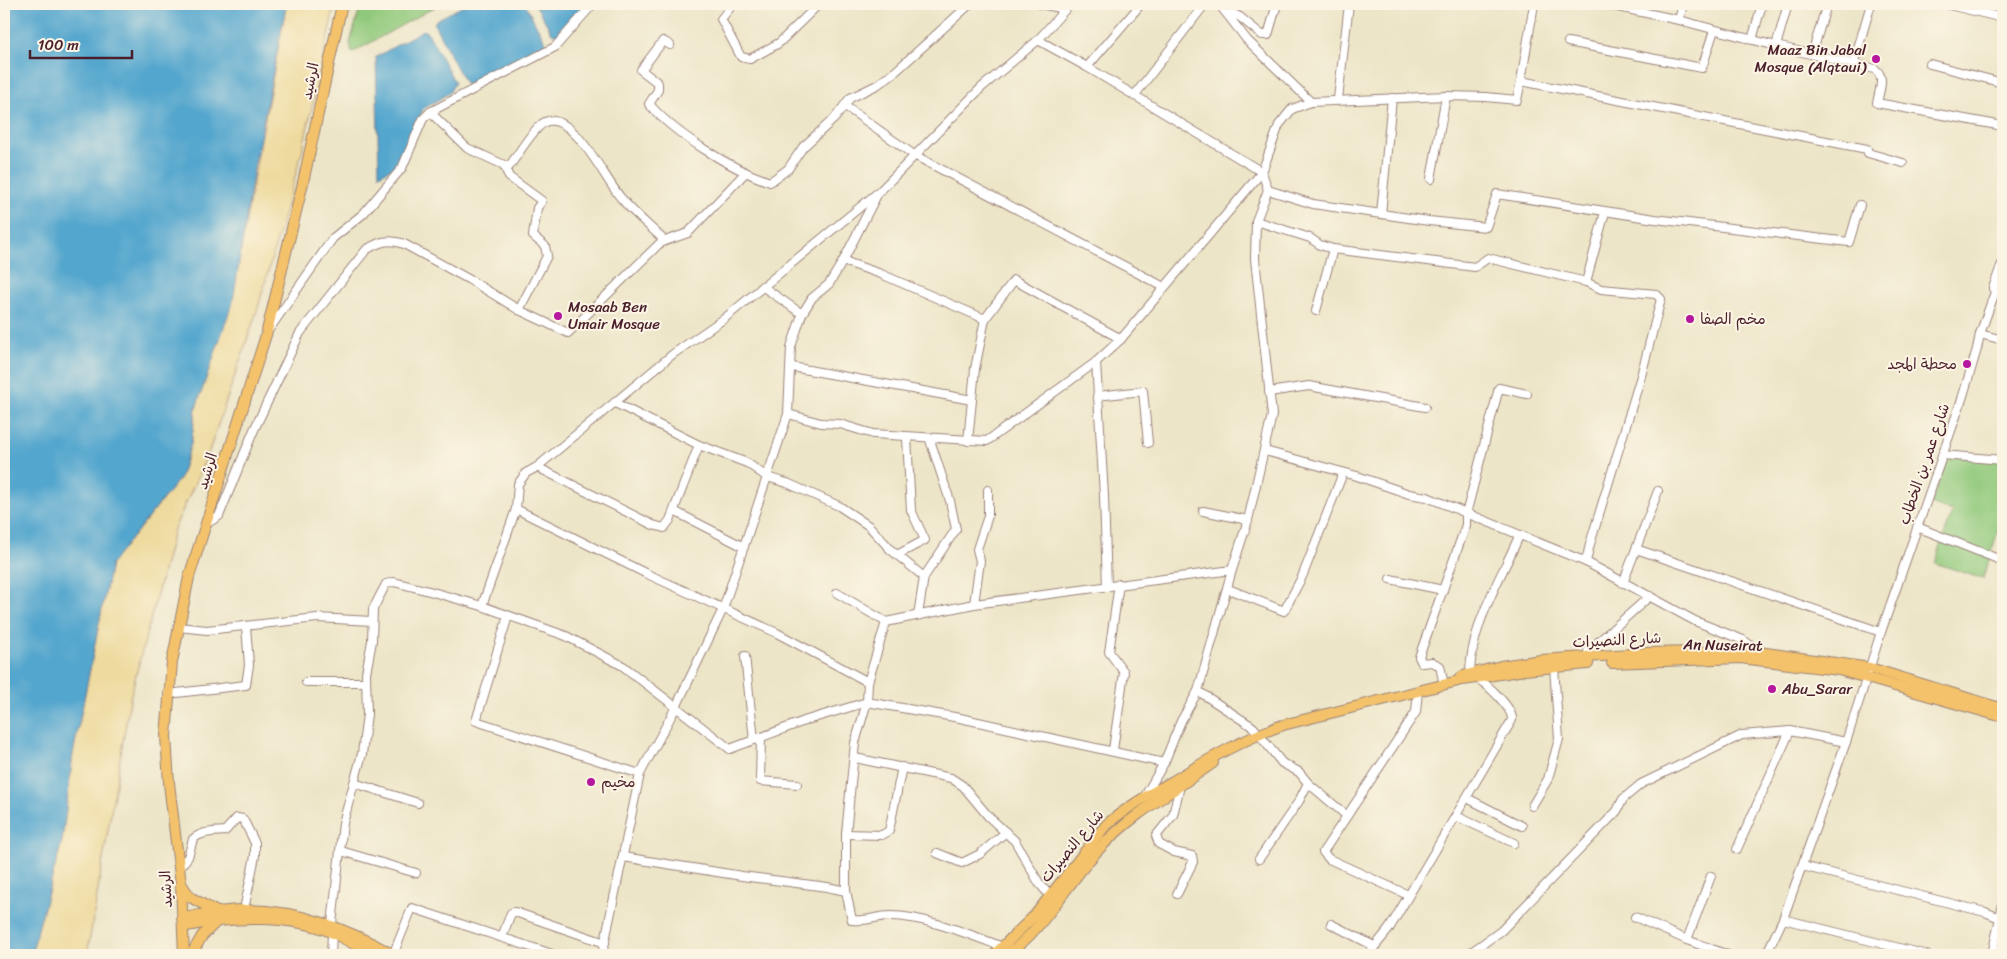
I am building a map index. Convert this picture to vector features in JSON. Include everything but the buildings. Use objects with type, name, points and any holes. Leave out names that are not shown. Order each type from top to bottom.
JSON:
[{"type":"main road","name":"الرشيد","points":[[184,955],[180,867],[169,783],[166,736],[168,694],[178,627],[190,577],[266,335],[302,188],[342,4]]},
{"type":"main road","name":"شارع النصيرات","points":[[1473,678],[1524,662],[1588,660],[1719,651],[1760,652],[1869,672],[2003,709]]},
{"type":"main road","name":"An Nuseirat","points":[[1458,681],[1588,660],[1714,658],[1766,661],[1869,672]]},
{"type":"main road","name":"شارع النصيرات","points":[[1869,672],[2003,717]]},
{"type":"main road","name":"شارع النصيرات","points":[[1005,951],[1106,825],[1120,813],[1144,798],[1239,743],[1259,734],[1458,681]]},
{"type":"main road","name":"شارع النصيرات","points":[[994,955],[1005,951],[1036,927],[1101,846],[1130,819],[1180,786],[1239,743]]},
{"type":"main road","points":[[181,884],[190,897],[218,916],[291,922],[355,933],[393,955]]},
{"type":"main road","points":[[182,922],[244,910],[304,917],[332,929],[374,955]]},
{"type":"main road","points":[[191,955],[202,936],[218,916]]},
{"type":"street","points":[[266,335],[333,238],[363,214],[402,168],[424,119],[430,112],[555,47],[593,4]]},
{"type":"street","points":[[732,4],[721,19],[741,57],[750,59],[779,43],[819,4]]},
{"type":"street","points":[[670,45],[663,41],[641,70],[658,82],[658,90],[649,104],[661,118],[678,130],[745,173],[770,182],[788,169],[803,147],[835,118],[850,98],[877,85],[896,71],[970,4]]},
{"type":"street","points":[[1040,4],[1068,6]]},
{"type":"street","points":[[1087,67],[1141,4]]},
{"type":"street","points":[[1134,96],[1205,4]]},
{"type":"street","points":[[1221,6],[1240,17],[1262,35],[1268,35],[1277,4]]},
{"type":"street","points":[[1338,99],[1349,4]]},
{"type":"street","points":[[788,414],[821,423],[840,424],[873,434],[930,440],[987,441],[1004,431],[1050,394],[1096,362],[1121,339],[1262,172],[1279,125],[1292,109],[1311,102],[1338,99],[1486,96],[1517,100],[1534,4]]},
{"type":"street","points":[[1604,4],[1679,20],[1776,46],[1854,62],[1880,73],[1882,79],[1877,103],[2003,126]]},
{"type":"street","points":[[1679,20],[1683,4]]},
{"type":"street","points":[[1752,40],[1762,4]]},
{"type":"street","points":[[1776,46],[1788,4]]},
{"type":"street","points":[[1812,54],[1827,4]]},
{"type":"street","points":[[1854,62],[1871,4]]},
{"type":"street","points":[[1945,4],[2003,18]]},
{"type":"street","points":[[482,606],[516,509],[518,484],[526,474],[616,403],[673,354],[725,318],[878,193],[981,88],[1038,40],[1068,6]]},
{"type":"street","points":[[1221,6],[1248,40],[1311,102]]},
{"type":"street","points":[[1568,42],[1702,68],[1714,30]]},
{"type":"street","points":[[1038,40],[1087,67],[1262,172],[1268,190],[1256,221],[1255,259],[1272,415],[1265,451],[1248,520],[1198,691],[1181,722],[1164,762],[1144,798]]},
{"type":"street","points":[[1930,64],[2003,83]]},
{"type":"street","points":[[1521,81],[1867,149],[1868,154],[1903,163]]},
{"type":"street","points":[[1431,179],[1446,96]]},
{"type":"street","points":[[1381,214],[1392,98]]},
{"type":"street","points":[[845,106],[914,155],[1164,287]]},
{"type":"street","points":[[430,112],[468,148],[504,165],[509,178],[542,201],[537,208],[533,236],[545,246],[548,256],[518,310]]},
{"type":"street","points":[[507,170],[538,126],[547,121],[557,122],[570,129],[581,141],[622,199],[665,241]]},
{"type":"street","points":[[206,524],[219,516],[254,432],[300,333],[366,250],[380,241],[393,240],[404,244],[470,280],[518,310],[568,333],[652,251],[665,241],[688,233],[745,173]]},
{"type":"street","points":[[1268,190],[1313,204],[1429,222],[1486,227],[1497,194],[1605,212],[1727,229],[1849,242],[1860,205]]},
{"type":"street","points":[[602,955],[640,774],[676,706],[723,609],[788,414],[792,367],[791,347],[802,314],[812,298],[829,284],[878,193]]},
{"type":"street","points":[[1586,282],[1605,212]]},
{"type":"street","points":[[1256,221],[1310,238],[1320,245],[1333,248],[1475,267],[1488,258],[1586,282],[1601,289],[1656,294],[1661,298],[1641,376],[1586,562]]},
{"type":"street","points":[[1316,312],[1333,248]]},
{"type":"street","points":[[843,261],[881,274],[985,318]]},
{"type":"street","name":"شارع عمر بن الخطاب","points":[[1766,955],[1783,919],[1846,742],[1881,632],[1964,391],[1994,292],[1993,288],[2003,261]]},
{"type":"street","points":[[968,441],[975,369],[985,318],[1014,280],[1121,339]]},
{"type":"street","points":[[762,286],[802,314]]},
{"type":"street","points":[[1993,288],[2003,290]]},
{"type":"street","points":[[1980,334],[2003,340]]},
{"type":"street","points":[[1096,362],[1107,587]]},
{"type":"street","points":[[792,367],[972,400]]},
{"type":"street","points":[[1269,392],[1310,386],[1425,407]]},
{"type":"street","points":[[1444,685],[1440,666],[1432,662],[1422,663],[1419,657],[1466,525],[1466,514],[1499,388],[1527,394]]},
{"type":"street","points":[[1097,396],[1143,391],[1148,443]]},
{"type":"street","points":[[616,403],[698,445],[747,463],[767,477],[787,483],[839,506],[869,526],[897,555],[924,577]]},
{"type":"street","points":[[897,555],[925,540],[911,510],[907,438]]},
{"type":"street","points":[[918,615],[924,577],[956,528],[950,501],[930,440]]},
{"type":"street","points":[[537,467],[653,526],[664,528],[674,511],[698,445]]},
{"type":"street","points":[[1265,451],[1357,476],[1410,494],[1427,497],[1586,562],[1695,621],[1743,640],[1760,652],[1766,661]]},
{"type":"street","points":[[1942,455],[2003,460]]},
{"type":"street","points":[[1228,589],[1284,611],[1302,577],[1343,473]]},
{"type":"street","points":[[974,604],[980,561],[978,549],[988,516],[988,490]]},
{"type":"street","points":[[1624,583],[1658,491]]},
{"type":"street","points":[[516,509],[645,573],[778,633],[868,682]]},
{"type":"street","points":[[674,511],[744,547]]},
{"type":"street","points":[[1203,511],[1248,520]]},
{"type":"street","points":[[1917,527],[2003,561]]},
{"type":"street","points":[[1368,955],[1389,929],[1512,720],[1512,715],[1486,684],[1473,678],[1471,656],[1491,593],[1519,536]]},
{"type":"street","points":[[1636,549],[1881,632]]},
{"type":"street","points":[[836,593],[886,622],[974,604],[1232,570]]},
{"type":"street","points":[[1390,579],[1443,590]]},
{"type":"street","points":[[331,955],[334,892],[344,823],[363,746],[367,714],[366,682],[373,609],[386,584],[394,582],[482,606],[566,636],[615,661],[649,684],[730,749],[807,720],[867,702],[960,718],[1164,762]]},
{"type":"street","points":[[1113,750],[1124,672],[1109,652],[1119,584]]},
{"type":"street","points":[[1588,660],[1588,651],[1650,596]]},
{"type":"street","points":[[508,616],[476,720],[640,774]]},
{"type":"street","points":[[178,627],[207,630],[317,618],[372,621]]},
{"type":"street","points":[[886,622],[868,682],[867,702],[855,743],[846,834],[846,891],[852,920],[863,922],[890,916],[943,925],[1005,951]]},
{"type":"street","points":[[168,694],[246,685],[249,665],[246,626]]},
{"type":"street","points":[[745,656],[757,739],[760,781],[797,784]]},
{"type":"street","points":[[1532,806],[1548,779],[1559,739],[1554,667]]},
{"type":"street","points":[[306,682],[366,682]]},
{"type":"street","points":[[1198,691],[1253,727],[1282,763],[1299,772],[1308,784],[1347,816]]},
{"type":"street","points":[[1408,895],[1329,859],[1323,852],[1416,712],[1418,692]]},
{"type":"street","points":[[1467,955],[1501,931],[1617,811],[1623,799],[1641,784],[1664,775],[1742,735],[1790,731],[1846,742]]},
{"type":"street","points":[[1737,849],[1790,731]]},
{"type":"street","points":[[855,758],[951,778],[963,786],[988,816],[1015,841],[1039,883],[1050,896]]},
{"type":"street","points":[[846,834],[882,835],[890,831],[902,767]]},
{"type":"street","points":[[354,783],[418,803]]},
{"type":"street","points":[[1259,859],[1300,801],[1308,784]]},
{"type":"street","points":[[1177,894],[1193,862],[1192,856],[1174,852],[1159,844],[1156,836],[1173,815],[1180,786]]},
{"type":"street","points":[[1467,798],[1522,826]]},
{"type":"street","points":[[1456,816],[1514,843]]},
{"type":"street","points":[[180,867],[188,858],[192,839],[199,834],[225,831],[237,818],[243,819],[255,843],[255,856],[244,910]]},
{"type":"street","points":[[937,853],[962,863],[980,854],[1006,832]]},
{"type":"street","points":[[341,851],[416,873]]},
{"type":"street","points":[[623,857],[846,891]]},
{"type":"street","points":[[1802,866],[1985,912],[2000,918]]},
{"type":"street","points":[[1687,940],[1712,876]]},
{"type":"street","points":[[1992,955],[2003,903]]},
{"type":"street","points":[[393,955],[412,908],[555,955]]},
{"type":"street","points":[[502,938],[511,913],[515,912],[605,943]]},
{"type":"street","points":[[1635,917],[1687,940],[1728,955]]},
{"type":"street","points":[[1783,919],[1927,955]]},
{"type":"street","points":[[1331,924],[1374,946]]},
{"type":"green space","points":[[361,4],[440,4],[352,53],[350,43]]},
{"type":"green space","points":[[1948,456],[2003,459],[2003,515],[1983,579],[1935,563],[1952,512],[1931,504]]},
{"type":"sand","points":[[289,4],[335,4],[302,152],[257,311],[208,454],[174,529],[131,694],[87,955],[31,955],[62,841],[73,754],[111,564],[180,478],[191,444],[196,408],[244,231],[286,7]]},
{"type":"water","points":[[4,4],[289,4],[286,7],[254,168],[233,301],[196,408],[191,444],[180,478],[111,564],[73,754],[62,841],[31,955],[4,955]]},
{"type":"water","points":[[467,4],[525,4],[547,45],[466,85],[434,24],[436,20]]},
{"type":"water","points":[[535,4],[586,4],[558,35],[552,33]]},
{"type":"water","points":[[423,30],[428,33],[455,83],[449,93],[423,109],[400,164],[379,175],[376,57]]},
{"type":"place","name":"Maaz Bin Jabal Mosque (Alqtaui)","points":[[1876,59]]},
{"type":"place","name":"Mosaab Ben Umair Mosque","points":[[558,316]]},
{"type":"place","name":"مخم الصفا","points":[[1690,319]]},
{"type":"place","name":"محطة المجد","points":[[1967,364]]},
{"type":"place","name":"Abu_Sarar","points":[[1772,689]]},
{"type":"place","name":"مخيم","points":[[591,782]]}]
